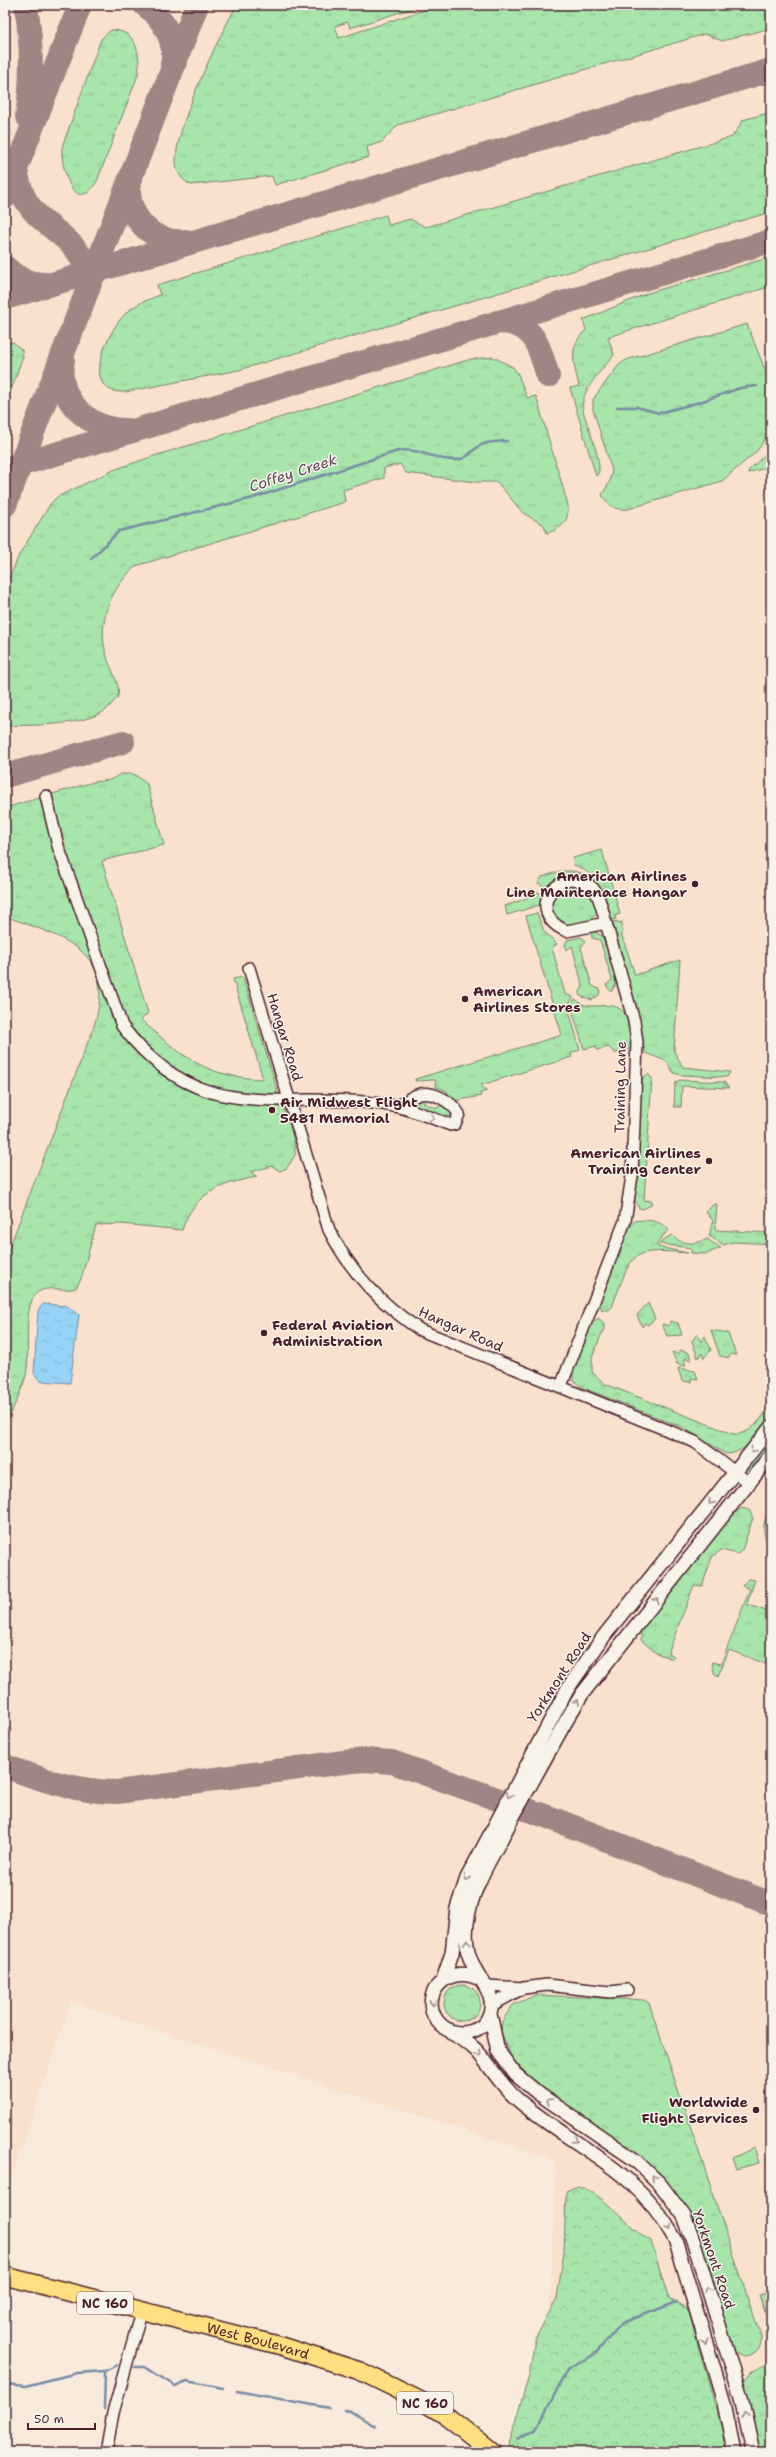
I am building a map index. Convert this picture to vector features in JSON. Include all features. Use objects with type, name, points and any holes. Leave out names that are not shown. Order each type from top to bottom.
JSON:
[{"type":"main road","name":"West Boulevard","points":[[5,2276],[141,2312],[278,2345],[360,2371],[423,2402],[448,2417],[492,2452]]},
{"type":"street","points":[[46,796],[58,846],[96,956],[122,1026],[134,1042],[166,1070],[198,1089],[231,1097],[289,1101],[348,1101],[395,1106],[451,1125],[455,1124],[459,1114],[448,1101],[428,1094],[417,1095],[402,1105],[395,1106]]},
{"type":"street","name":"Training Lane","points":[[560,1386],[622,1228],[632,1176],[637,1042],[634,1021],[598,894],[586,883],[570,880],[561,882],[554,886],[548,895],[546,913],[551,922],[558,928],[575,931],[606,923]]},
{"type":"street","name":"Hangar Road","points":[[249,968],[329,1230],[352,1269],[371,1292],[390,1310],[420,1330],[695,1442],[749,1483]]},
{"type":"street","name":"Yorkmont Road","points":[[734,2452],[715,2374],[675,2239],[662,2216],[639,2189],[622,2173],[518,2100],[501,2083],[476,2050],[449,2030],[435,2016],[432,2007],[436,1987],[443,1980],[452,1953],[457,1908],[467,1878],[568,1688],[604,1636],[771,1427]]},
{"type":"street","name":"Yorkmont Road","points":[[753,2452],[741,2397],[690,2230],[678,2206],[660,2184],[635,2160],[539,2094],[515,2074],[498,2051],[491,2010],[483,1983],[467,1949],[467,1924],[471,1905],[484,1872],[557,1736],[582,1694],[771,1455]]},
{"type":"street","points":[[443,1980],[451,1975],[461,1973],[483,1983],[524,1988],[547,1985],[610,1992],[627,1990]]},
{"type":"street","points":[[449,2030],[458,2033],[477,2029],[491,2010],[524,1988]]},
{"type":"street","points":[[106,2452],[113,2414],[141,2312]]},
{"type":"street","points":[[715,2374],[732,2369]]},
{"type":"shaded area","points":[[5,5],[771,5],[771,2452],[507,2452],[549,2329],[556,2160],[71,2002],[5,2198]]},
{"type":"green space","points":[[237,5],[423,5],[350,28],[348,22],[335,26],[339,38],[439,5],[771,5],[771,28],[722,41],[705,34],[398,125],[382,142],[367,147],[369,157],[275,185],[272,176],[191,185],[181,177],[178,171],[176,164],[177,149],[189,107],[219,38]]},
{"type":"green space","points":[[111,30],[120,31],[127,34],[132,39],[138,52],[138,75],[97,181],[89,191],[82,195],[70,186],[66,177],[62,147],[101,39]]},
{"type":"green space","points":[[771,112],[771,212],[239,370],[125,392],[111,390],[103,383],[100,373],[101,360],[111,334],[125,314],[141,303],[160,295],[157,285],[386,215],[389,225],[410,219],[426,227],[732,137],[743,120]]},
{"type":"green space","points":[[771,257],[771,286],[608,337],[614,355],[588,388],[583,403],[583,410],[599,465],[599,472],[596,476],[570,388],[579,386],[574,364],[574,350],[580,336],[586,330],[583,320],[648,293]]},
{"type":"green space","points":[[747,324],[771,385],[771,426],[757,451],[722,481],[628,509],[619,509],[609,504],[602,495],[610,481],[612,471],[593,409],[593,400],[619,365],[626,360]]},
{"type":"green space","points":[[13,342],[22,350],[23,356],[5,407],[5,343]]},
{"type":"green space","points":[[493,357],[513,367],[518,374],[527,398],[536,396],[568,505],[567,516],[564,524],[547,533],[544,525],[523,513],[497,482],[476,482],[406,473],[400,464],[384,468],[384,478],[343,490],[345,501],[342,503],[136,566],[119,585],[112,596],[104,619],[104,644],[117,684],[117,698],[103,712],[91,717],[67,723],[5,726],[5,589],[19,555],[51,503],[57,497],[116,469],[154,456],[471,359]]},
{"type":"green space","points":[[771,449],[771,466],[748,473],[749,470]]},
{"type":"green space","points":[[121,774],[134,774],[147,784],[164,845],[102,861],[148,1013],[141,1020],[170,1045],[196,1063],[225,1074],[263,1079],[233,979],[243,977],[278,1092],[270,1095],[257,1095],[210,1086],[182,1074],[169,1066],[157,1056],[133,1029],[124,1039],[155,1067],[190,1090],[216,1098],[274,1104],[281,1107],[284,1110],[291,1130],[295,1155],[287,1168],[280,1171],[272,1166],[251,1172],[257,1177],[232,1183],[210,1192],[194,1207],[187,1217],[182,1230],[121,1224],[96,1225],[81,1279],[76,1288],[42,1290],[33,1298],[28,1318],[26,1375],[5,1425],[5,1259],[94,1026],[99,1000],[98,979],[92,963],[80,950],[65,940],[5,916],[5,808],[93,782],[110,780]]},
{"type":"green space","points":[[602,850],[620,914],[615,916],[616,919],[610,920],[599,887],[595,880],[583,869],[574,865],[573,858]]},
{"type":"green space","points":[[560,871],[574,871],[583,874],[554,880],[546,888],[538,883],[542,877]]},
{"type":"green space","points":[[576,884],[591,892],[599,910],[592,918],[582,924],[570,927],[565,926],[556,920],[550,911],[552,899],[560,889]]},
{"type":"green space","points":[[531,889],[542,894],[540,905],[507,915],[505,906],[527,898],[526,893]]},
{"type":"green space","points":[[537,913],[544,931],[557,944],[552,948],[565,994],[573,997],[568,1007],[580,1050],[571,1053],[572,1057],[481,1085],[487,1091],[480,1093],[481,1096],[454,1101],[448,1096],[447,1091],[436,1087],[435,1080],[415,1081],[415,1079],[562,1035],[526,916]]},
{"type":"green space","points":[[617,921],[618,923],[622,922],[622,936],[635,975],[680,960],[674,1051],[683,1067],[730,1072],[727,1077],[680,1075],[674,1073],[666,1061],[645,1053],[640,1022],[610,923]]},
{"type":"green space","points":[[593,931],[601,935],[604,940],[616,979],[616,984],[611,992],[606,985],[612,980],[600,940],[592,938],[591,933]]},
{"type":"green space","points":[[581,937],[586,941],[581,947],[592,986],[600,989],[599,995],[592,1000],[580,996],[579,993],[583,987],[572,946],[567,950],[565,945],[567,940]]},
{"type":"green space","points":[[575,999],[582,1004],[590,1006],[613,1006],[620,1009],[626,1015],[630,1027],[632,1041],[630,1049],[621,1053],[614,1053],[609,1047],[597,1050],[596,1046],[584,1049],[571,1006]]},
{"type":"green space","points":[[648,1074],[652,1078],[644,1200],[652,1201],[651,1205],[643,1209],[639,1208],[634,1199],[642,1078]]},
{"type":"green space","points":[[679,1080],[724,1082],[729,1088],[682,1086],[681,1107],[674,1107],[675,1084]]},
{"type":"green space","points":[[423,1097],[427,1099],[423,1103],[437,1108],[443,1104],[454,1113],[452,1119],[415,1106],[413,1102]]},
{"type":"green space","points":[[714,1204],[717,1204],[715,1230],[771,1233],[771,1244],[733,1242],[724,1245],[709,1236],[713,1221],[706,1212]]},
{"type":"green space","points":[[649,1220],[662,1224],[669,1230],[658,1241],[658,1247],[688,1253],[653,1252],[643,1254],[635,1258],[629,1265],[624,1275],[612,1307],[609,1310],[602,1310],[599,1302],[629,1228],[635,1221]]},
{"type":"green space","points":[[672,1235],[680,1241],[688,1243],[707,1239],[721,1248],[706,1254],[691,1253],[691,1248],[660,1244],[661,1241]]},
{"type":"green space","points":[[648,1303],[655,1319],[648,1325],[645,1323],[642,1327],[637,1315]]},
{"type":"green space","points":[[599,1318],[604,1324],[604,1328],[592,1358],[592,1372],[605,1384],[733,1434],[740,1434],[750,1429],[759,1421],[771,1405],[769,1424],[753,1442],[746,1447],[739,1451],[726,1454],[684,1428],[581,1387],[573,1380],[573,1370],[592,1322]]},
{"type":"green space","points":[[670,1321],[678,1323],[682,1335],[667,1336],[662,1324],[669,1326]]},
{"type":"green space","points":[[711,1330],[728,1333],[736,1355],[730,1354],[729,1358],[720,1356]]},
{"type":"green space","points":[[697,1334],[701,1342],[705,1336],[711,1350],[704,1358],[702,1353],[698,1358],[692,1341]]},
{"type":"green space","points":[[680,1350],[689,1353],[691,1360],[685,1358],[685,1366],[677,1364],[672,1352],[678,1354]]},
{"type":"green space","points":[[678,1368],[695,1371],[698,1379],[691,1378],[691,1382],[682,1381]]},
{"type":"green space","points":[[771,1436],[771,1441],[765,1457],[758,1466],[748,1470],[748,1465]]},
{"type":"green space","points":[[742,1508],[749,1510],[753,1518],[742,1550],[738,1554],[721,1550],[712,1557],[702,1586],[694,1585],[668,1653],[674,1656],[673,1659],[656,1653],[641,1640],[641,1629],[732,1515]]},
{"type":"green space","points":[[771,1509],[771,1547],[764,1533],[764,1523]]},
{"type":"green space","points":[[748,1579],[755,1580],[747,1604],[771,1613],[771,1666],[729,1650],[718,1676],[714,1673],[712,1662],[721,1664],[750,1589],[742,1586]]},
{"type":"green space","points":[[466,1985],[475,1990],[479,1996],[479,2010],[475,2016],[466,2021],[458,2021],[449,2016],[445,2010],[444,1999],[449,1990],[455,1986]]},
{"type":"green space","points":[[536,1995],[644,2000],[649,2003],[761,2337],[758,2351],[752,2355],[745,2357],[735,2352],[700,2243],[639,2156],[536,2083],[512,2059],[501,2032],[502,2021],[513,2005]]},
{"type":"green space","points":[[754,2148],[759,2163],[736,2169],[732,2158]]},
{"type":"green space","points":[[578,2186],[597,2196],[651,2241],[668,2297],[688,2309],[728,2452],[515,2452],[508,2445],[529,2376],[535,2339],[557,2298],[564,2252],[566,2191]]},
{"type":"green space","points":[[771,2291],[771,2329],[759,2295]]},
{"type":"green space","points":[[771,2361],[771,2452],[758,2452],[744,2380],[751,2372]]},
{"type":"water","points":[[43,1304],[67,1306],[79,1315],[70,1383],[40,1381],[34,1373],[38,1311]]},
{"type":"waterway","name":"Coffey Creek","points":[[617,407],[637,407],[659,413],[700,402],[740,388],[757,386]]},
{"type":"waterway","name":"Coffey Creek","points":[[91,559],[119,531],[253,498],[398,451],[405,450],[420,452],[449,460],[456,460],[466,457],[482,444],[507,441]]},
{"type":"waterway","points":[[517,2439],[536,2429],[539,2425],[567,2370],[595,2354],[622,2323],[677,2302]]},
{"type":"waterway","points":[[5,2384],[25,2386],[77,2373],[105,2371],[117,2365]]},
{"type":"waterway","points":[[135,2367],[145,2367],[175,2386],[187,2381],[223,2388]]},
{"type":"waterway","points":[[104,2409],[105,2371]]},
{"type":"waterway","points":[[237,2391],[329,2408]]},
{"type":"waterway","points":[[344,2410],[350,2411],[375,2426]]},
{"type":"taxiway","points":[[26,5],[30,33],[31,60],[27,116]]},
{"type":"taxiway","points":[[5,197],[80,5]]},
{"type":"taxiway","points":[[145,5],[158,16],[167,31],[172,47],[172,65]]},
{"type":"taxiway","points":[[81,274],[94,264],[101,254],[197,5]]},
{"type":"taxiway","points":[[5,298],[771,70]]},
{"type":"taxiway","points":[[17,165],[16,171],[26,201],[36,213],[70,243],[79,254],[85,268],[87,286]]},
{"type":"taxiway","points":[[129,182],[129,195],[132,206],[136,217],[143,226],[162,238],[173,241],[186,241]]},
{"type":"taxiway","points":[[5,469],[771,241]]},
{"type":"taxiway","points":[[5,505],[99,260]]},
{"type":"taxiway","points":[[5,267],[19,278],[29,282],[47,284]]},
{"type":"taxiway","points":[[497,322],[510,323],[520,326],[533,337],[541,354],[548,376]]},
{"type":"taxiway","points":[[63,360],[62,375],[64,388],[70,400],[78,410],[89,419],[101,425],[114,429],[127,430]]},
{"type":"taxiway","points":[[5,776],[123,742]]},
{"type":"taxiway","points":[[5,1766],[60,1784],[89,1790],[117,1792],[344,1762],[365,1760],[392,1762],[548,1817],[771,1904]]},
{"type":"place","name":"American Airlines Line Maintenace Hangar","points":[[695,884]]},
{"type":"place","name":"American Airlines Stores","points":[[465,999]]},
{"type":"place","name":"Air Midwest Flight 5481 Memorial","points":[[272,1110]]},
{"type":"place","name":"American Airlines Training Center","points":[[709,1161]]},
{"type":"place","name":"Federal Aviation Administration","points":[[264,1333]]},
{"type":"place","name":"Worldwide Flight Services","points":[[756,2110]]}]
